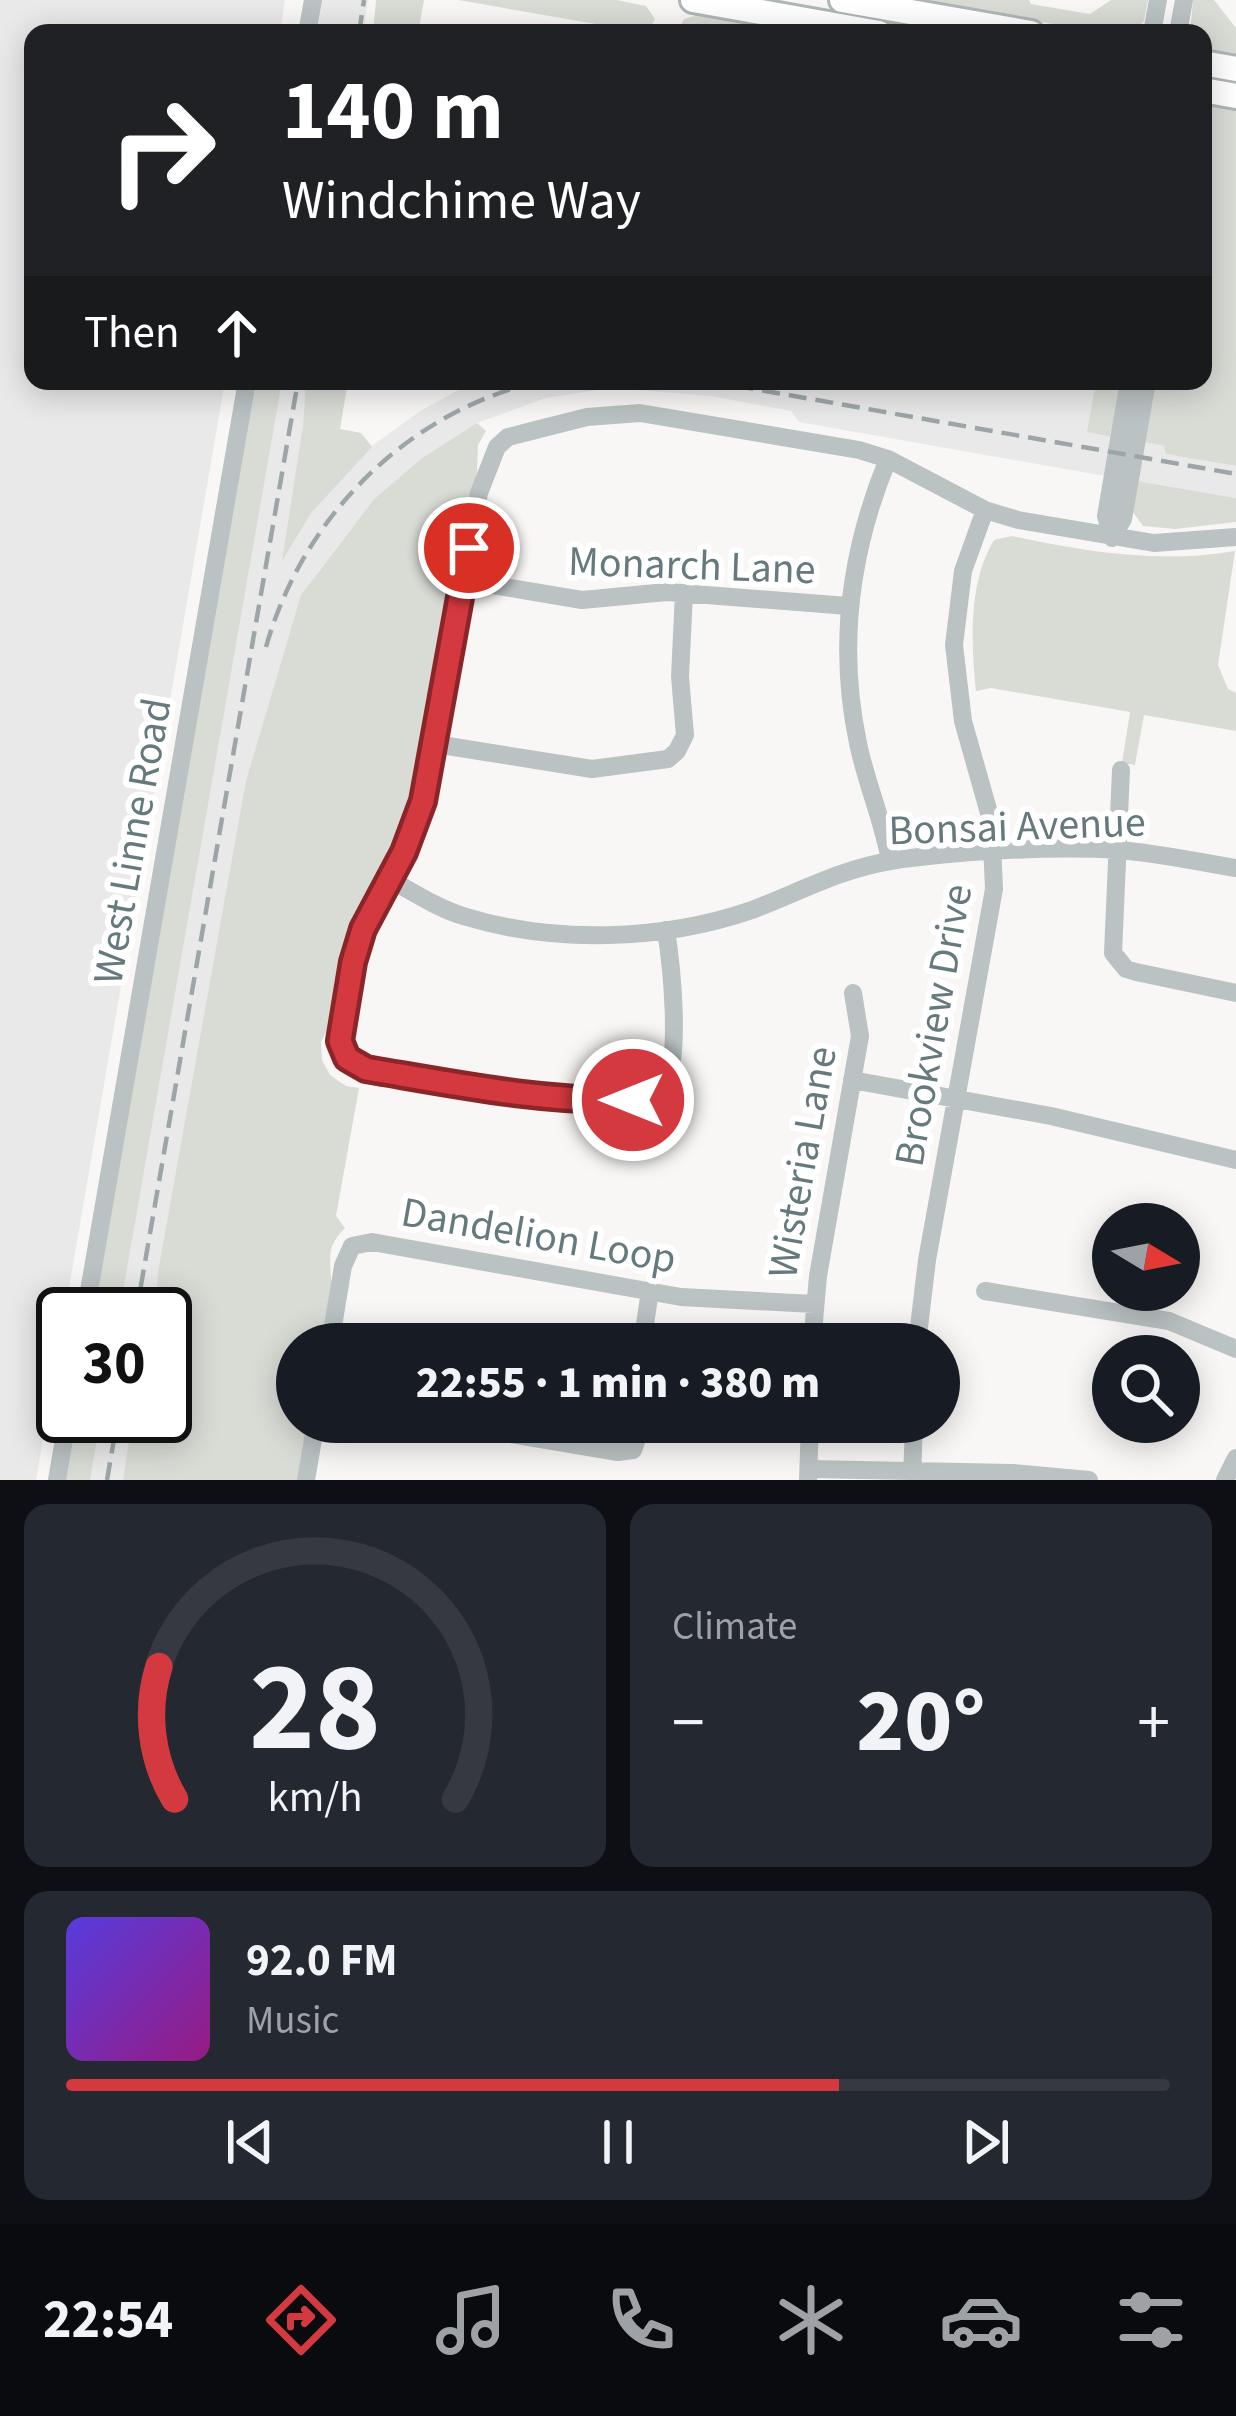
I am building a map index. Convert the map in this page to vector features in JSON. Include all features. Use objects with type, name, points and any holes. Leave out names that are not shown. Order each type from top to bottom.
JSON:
[{"type":"main road","points":[[693,0],[828,24]]},
{"type":"main road","points":[[842,0],[979,24]]},
{"type":"street","name":"West Linne Road","points":[[91,1287],[245,390]]},
{"type":"street","points":[[1112,538],[1106,516],[1128,390]]},
{"type":"street","points":[[1112,538],[1123,519],[1145,390]]},
{"type":"street","points":[[666,930],[674,981],[670,1069],[655,1095],[633,1100],[562,1100],[387,1072],[352,1062],[340,1041],[357,946],[415,826],[435,744],[479,494],[502,441],[587,417],[640,413],[859,450],[888,459],[985,510],[1112,538],[1170,544],[1236,537]]},
{"type":"street","points":[[888,459],[860,541],[848,606],[847,662],[853,718],[890,861]]},
{"type":"street","name":"Brookview Drive","points":[[920,1323],[992,910],[994,854],[988,806],[963,721],[955,668],[958,597],[972,539],[985,510]]},
{"type":"street","name":"Monarch Lane","points":[[463,580],[582,600],[684,593],[848,606]]},
{"type":"street","points":[[435,744],[592,769],[668,759],[685,735],[680,662],[684,593]]},
{"type":"street","points":[[1120,770],[1112,946],[1119,962],[1136,972],[1236,993]]},
{"type":"street","name":"Bonsai Avenue","points":[[389,880],[442,908],[480,921],[572,934],[666,930],[727,917],[890,861],[1117,850],[1236,868]]},
{"type":"street","name":"Wisteria Lane","points":[[813,1323],[860,1036],[853,993]]},
{"type":"street","points":[[852,1080],[1236,1160]]},
{"type":"street","name":"Dandelion Loop","points":[[334,1323],[343,1266],[352,1246],[373,1242],[650,1292],[814,1304]]},
{"type":"street","points":[[985,1291],[1169,1321],[1236,1349]]},
{"type":"street","points":[[645,1323],[650,1292]]},
{"type":"street","points":[[57,1480],[63,1443]]},
{"type":"street","points":[[306,1480],[312,1443]]},
{"type":"street","points":[[564,1443],[618,1452],[633,1450],[636,1443]]},
{"type":"street","points":[[809,1443],[808,1474],[1090,1480]]},
{"type":"street","points":[[913,1476],[914,1443]]},
{"type":"street","points":[[1225,1480],[1236,1458]]},
{"type":"shaded area","points":[[0,0],[285,0],[281,24],[24,24],[24,390],[223,390],[69,1287],[36,1287],[36,1443],[42,1443],[36,1480],[0,1480]]},
{"type":"shaded area","points":[[321,0],[368,0],[364,24],[317,24]]},
{"type":"shaded area","points":[[376,0],[424,0],[420,24],[374,24]]},
{"type":"shaded area","points":[[458,0],[617,0],[646,6],[655,19],[652,24],[595,24]]},
{"type":"shaded area","points":[[918,0],[1029,0],[1090,14],[1111,0],[1148,0],[1141,24],[1053,24]]},
{"type":"shaded area","points":[[1193,0],[1214,0],[1236,28],[1236,56],[1212,51],[1212,24],[1191,24]]},
{"type":"shaded area","points":[[699,14],[754,24],[682,24]]},
{"type":"shaded area","points":[[1212,105],[1236,109],[1236,466],[1166,454],[1164,446],[1144,442],[1153,390],[1212,390]]},
{"type":"shaded area","points":[[253,390],[309,390],[340,429],[361,433],[372,446],[458,390],[598,390],[546,398],[477,423],[422,458],[374,499],[318,572],[192,1292],[192,1287],[98,1287]]},
{"type":"shaded area","points":[[253,390],[280,390],[124,1287],[98,1287]]},
{"type":"shaded area","points":[[305,390],[346,390],[340,429],[361,433],[372,447],[311,513],[282,561]]},
{"type":"shaded area","points":[[636,390],[1095,390],[1088,432],[1112,437],[1105,476],[799,422],[791,411],[711,396]]},
{"type":"shaded area","points":[[1094,390],[1120,390],[1112,437],[1087,432]]},
{"type":"shaded area","points":[[477,423],[486,431],[478,445],[477,472],[416,792],[397,846],[354,926],[334,1016],[321,1042],[322,1060],[330,1075],[359,1088],[336,1216],[345,1228],[330,1254],[325,1323],[276,1323],[276,1443],[304,1443],[298,1480],[123,1480],[129,1443],[192,1443],[192,1287],[157,1287],[158,1272],[246,781],[301,595],[374,499],[422,458]]},
{"type":"shaded area","points":[[1144,442],[1164,446],[1167,454],[1236,466],[1236,498],[1137,481]]},
{"type":"shaded area","points":[[1137,481],[1236,498],[1236,522],[1175,529],[1143,526],[1132,511]]},
{"type":"shaded area","points":[[1012,536],[1123,554],[1235,551],[1218,665],[1228,689],[1236,693],[1236,731],[1144,715],[1135,765],[1122,763],[1130,712],[991,688],[976,691],[973,634],[980,575],[994,540]]},
{"type":"shaded area","points":[[70,1443],[165,1443],[159,1480],[64,1480]]},
{"type":"shaded area","points":[[70,1443],[96,1443],[90,1480],[64,1480]]},
{"type":"railway","points":[[360,24],[364,0]]},
{"type":"railway","points":[[141,1287],[296,390]]},
{"type":"railway","points":[[266,647],[306,554],[368,476],[447,417],[512,390]]},
{"type":"railway","points":[[760,390],[1236,474]]},
{"type":"railway","points":[[107,1480],[113,1443]]},
{"type":"route","points":[[469,548],[423,801],[404,852],[357,946],[342,1049],[347,1058],[366,1069],[527,1096],[633,1100]]}]
